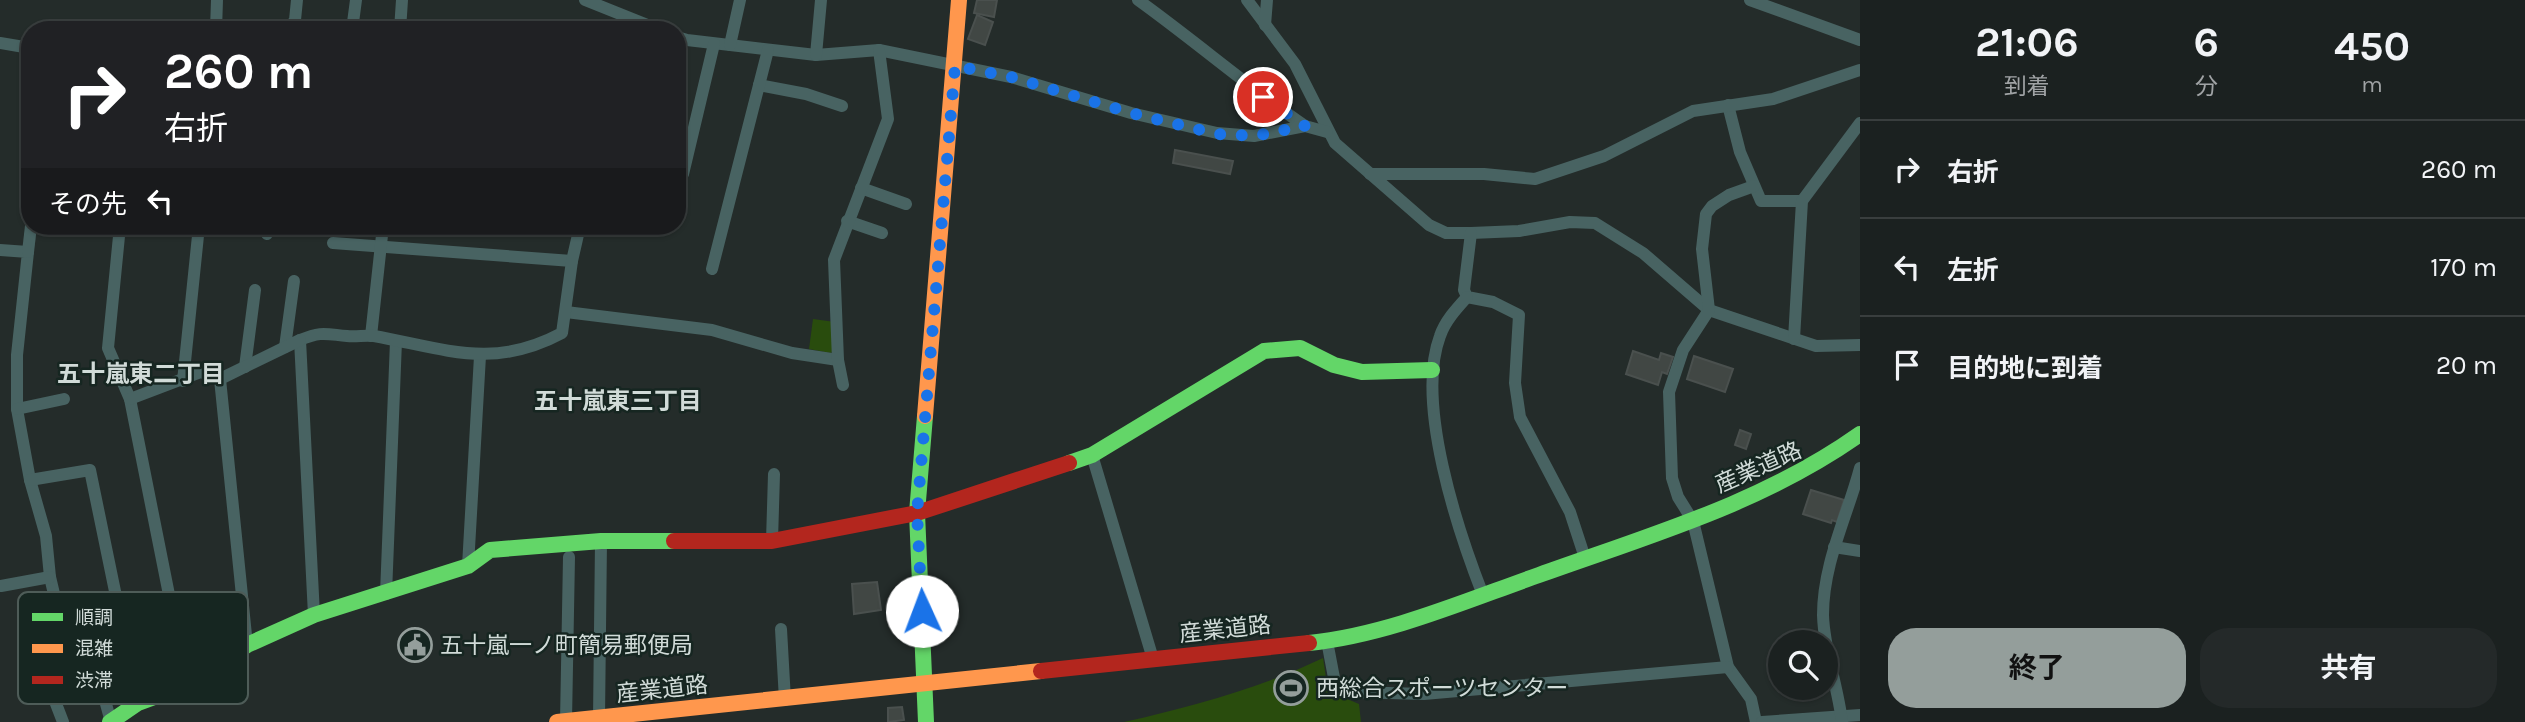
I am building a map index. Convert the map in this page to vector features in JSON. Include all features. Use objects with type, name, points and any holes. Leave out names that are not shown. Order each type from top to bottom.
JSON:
[{"type":"street","points":[[216,21],[217,0]]},
{"type":"street","points":[[294,21],[297,0]]},
{"type":"street","points":[[353,21],[355,0]]},
{"type":"street","points":[[401,21],[402,0]]},
{"type":"street","points":[[585,0],[624,21]]},
{"type":"street","points":[[730,45],[740,0]]},
{"type":"street","points":[[816,55],[821,0]]},
{"type":"street","points":[[926,722],[917,513],[959,0]]},
{"type":"street","points":[[1138,0],[1192,39],[1242,82],[1305,126],[1327,132]]},
{"type":"street","points":[[1247,0],[1295,64],[1327,132],[1341,149],[1429,225],[1446,233],[1471,233],[1518,231],[1570,222],[1595,223],[1643,253],[1709,310],[1816,346],[1860,345]]},
{"type":"street","points":[[1265,25],[1267,0]]},
{"type":"street","points":[[1750,0],[1860,40]]},
{"type":"street","points":[[686,39],[816,55],[878,50],[1011,77],[1131,113],[1217,134],[1254,136],[1305,126]]},
{"type":"street","points":[[0,43],[21,46]]},
{"type":"street","points":[[686,161],[714,44]]},
{"type":"street","points":[[712,269],[768,50]]},
{"type":"street","points":[[843,385],[838,360],[834,260],[888,119],[878,50]]},
{"type":"street","points":[[1370,174],[1484,174],[1535,179],[1604,156],[1693,111],[1773,99],[1860,70]]},
{"type":"street","points":[[759,85],[806,94],[842,106]]},
{"type":"street","points":[[1728,105],[1736,140],[1761,201],[1802,201]]},
{"type":"street","points":[[1794,339],[1802,201],[1860,123]]},
{"type":"street","points":[[1754,186],[1729,195],[1712,206],[1706,214],[1702,249],[1709,310],[1683,350],[1669,392],[1672,478],[1678,497],[1693,520],[1728,667],[1751,699],[1756,722]]},
{"type":"street","points":[[861,188],[906,204]]},
{"type":"street","points":[[847,221],[882,233]]},
{"type":"street","points":[[1467,297],[1464,290],[1471,233]]},
{"type":"street","points":[[31,235],[17,355],[17,409],[30,480],[46,536],[54,592]]},
{"type":"street","points":[[119,235],[108,348],[130,399],[168,592]]},
{"type":"street","points":[[183,381],[198,235]]},
{"type":"street","points":[[370,336],[382,235]]},
{"type":"street","points":[[130,399],[201,372],[220,379],[323,331],[346,336],[370,336],[480,356],[523,351],[540,345],[562,333],[578,235]]},
{"type":"street","points":[[333,243],[572,261]]},
{"type":"street","points":[[0,250],[28,252]]},
{"type":"street","points":[[285,347],[294,281]]},
{"type":"street","points":[[245,367],[255,290]]},
{"type":"street","points":[[1467,297],[1440,336],[1432,370],[1435,416],[1458,531],[1483,596]]},
{"type":"street","points":[[1467,297],[1493,302],[1519,315],[1515,383],[1520,418],[1570,512],[1585,558]]},
{"type":"street","points":[[566,312],[712,331],[792,353],[838,360]]},
{"type":"street","points":[[300,340],[314,615]]},
{"type":"street","points":[[386,594],[396,341]]},
{"type":"street","points":[[248,645],[314,615],[468,566],[490,550],[601,541],[772,541],[917,513],[1092,455],[1264,351],[1300,348],[1334,365],[1362,372],[1432,370]]},
{"type":"street","points":[[468,566],[480,356]]},
{"type":"street","points":[[220,379],[242,592]]},
{"type":"street","points":[[17,409],[64,399]]},
{"type":"street","name":"産業道路","points":[[561,721],[785,700],[1327,641],[1396,624],[1483,596],[1693,520],[1800,476],[1860,434]]},
{"type":"street","points":[[1092,455],[1153,659]]},
{"type":"street","points":[[1841,720],[1823,616],[1828,563],[1860,468]]},
{"type":"street","points":[[30,480],[90,470],[115,592]]},
{"type":"street","points":[[772,541],[774,474]]},
{"type":"street","points":[[599,718],[601,541]]},
{"type":"street","points":[[1834,547],[1860,551]]},
{"type":"street","points":[[561,721],[569,557]]},
{"type":"street","points":[[1,586],[50,577]]},
{"type":"street","points":[[780,629],[785,700]]},
{"type":"street","points":[[1327,641],[1335,683],[1352,692],[1424,694],[1728,667]]},
{"type":"street","points":[[56,704],[63,722]]},
{"type":"street","points":[[106,704],[111,722],[137,704]]},
{"type":"street","points":[[1762,722],[1773,719],[1841,720],[1860,715]]},
{"type":"green space","points":[[813,319],[835,322],[836,346],[831,353],[809,349]]},
{"type":"green space","name":"西総合スポーツセンター","points":[[1323,658],[1329,697],[1347,699],[1359,704],[1361,722],[1124,722],[1225,696]]},
{"type":"building","points":[[977,0],[997,0],[994,17],[974,13]]},
{"type":"building","points":[[977,15],[993,22],[985,45],[968,39]]},
{"type":"building","points":[[1175,150],[1233,161],[1230,174],[1173,163]]},
{"type":"building","points":[[1633,351],[1659,360],[1661,353],[1673,357],[1667,374],[1662,372],[1658,385],[1626,374]]},
{"type":"building","points":[[1694,356],[1733,369],[1725,392],[1687,379]]},
{"type":"building","points":[[1740,430],[1751,434],[1746,449],[1735,445]]},
{"type":"building","points":[[1811,490],[1844,500],[1837,522],[1832,520],[1831,523],[1803,514]]},
{"type":"building","points":[[877,582],[881,610],[854,614],[852,584]]},
{"type":"building","points":[[902,707],[904,720],[888,722],[888,708]]},
{"type":"traffic: fast","points":[[1069,463],[1092,455],[1264,351],[1300,348],[1334,365],[1362,372],[1432,370]]},
{"type":"traffic: fast","points":[[925,416],[917,513],[926,722]]},
{"type":"traffic: fast","points":[[1309,643],[1367,633],[1426,616],[1664,531],[1785,480],[1860,434]]},
{"type":"traffic: fast","points":[[248,645],[314,615],[468,566],[490,550],[601,541],[674,541]]},
{"type":"traffic: fast","points":[[110,722],[137,704]]},
{"type":"traffic: slow","points":[[925,416],[959,0]]},
{"type":"traffic: slow","points":[[557,722],[1041,671]]},
{"type":"traffic: jam","points":[[674,541],[772,541],[917,513],[1069,463]]},
{"type":"traffic: jam","points":[[1041,671],[1309,643]]},
{"type":"place","name":"五十嵐一ノ町簡易郵便局","points":[[415,645]]},
{"type":"place","name":"西総合スポーツセンター","points":[[1291,688]]},
{"type":"district","name":"五十嵐東二丁目","points":[[141,374]]},
{"type":"district","name":"五十嵐東三丁目","points":[[618,401]]},
{"type":"route","points":[[922,611],[917,513],[955,66],[1011,77],[1131,113],[1217,134],[1254,136],[1305,126],[1263,97]]}]
